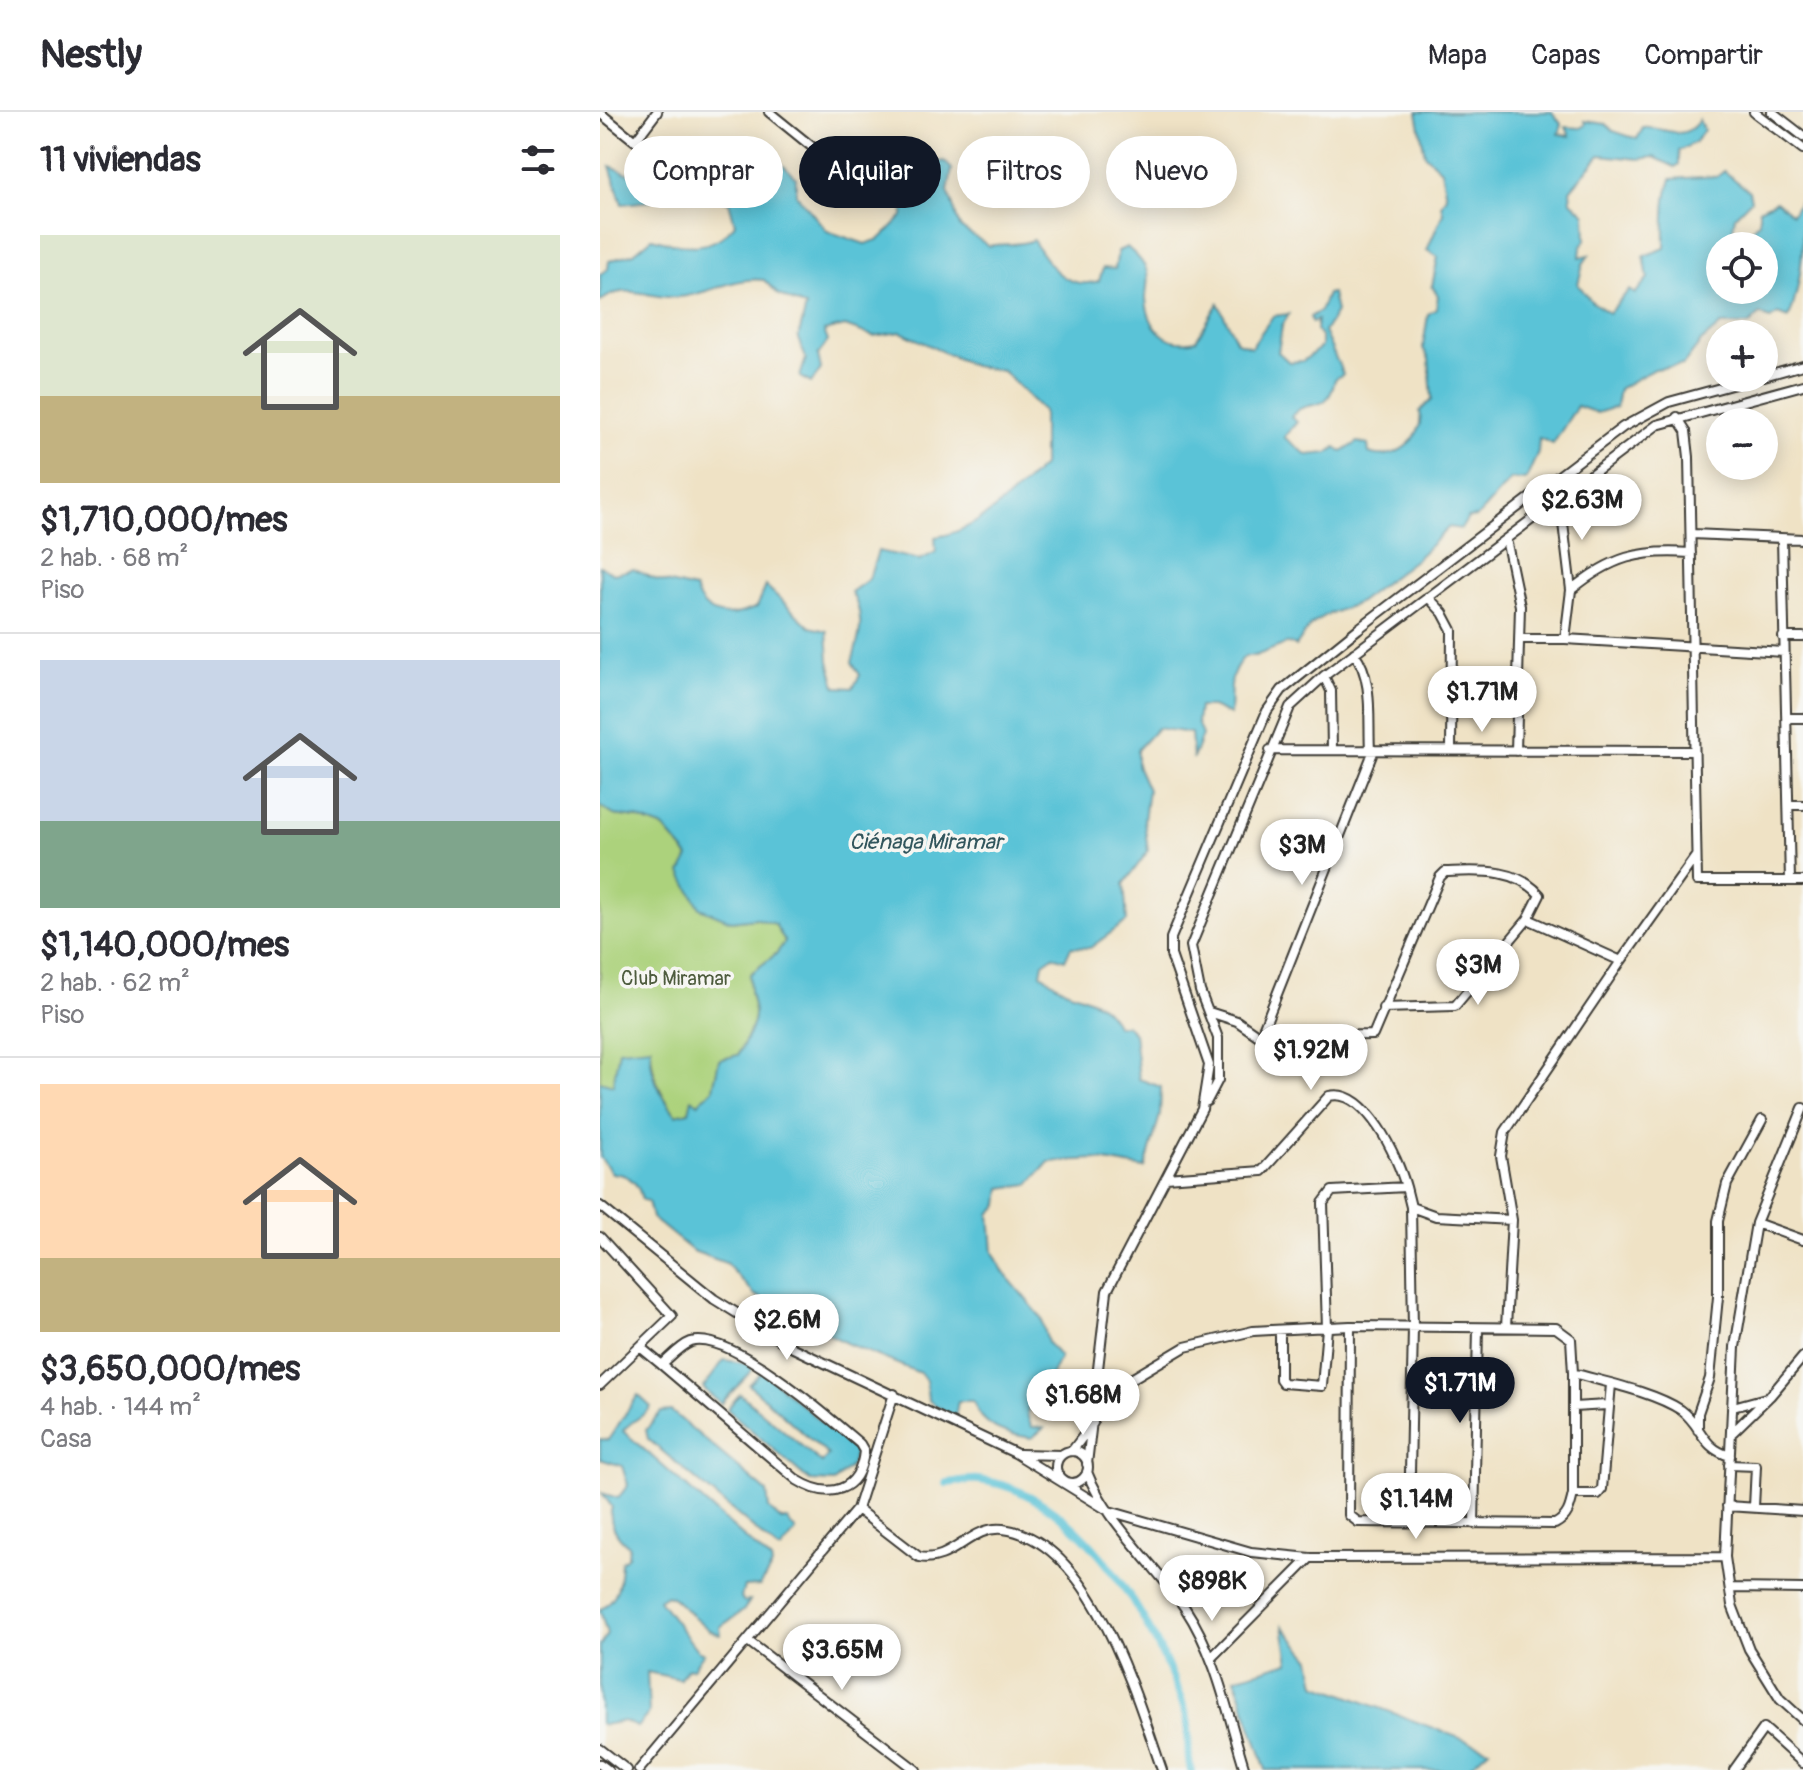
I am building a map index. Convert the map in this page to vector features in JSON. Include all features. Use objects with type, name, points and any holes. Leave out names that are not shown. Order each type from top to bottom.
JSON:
[{"type":"street","points":[[600,113],[635,141],[657,112]]},
{"type":"street","points":[[1754,112],[1803,149]]},
{"type":"street","points":[[1772,112],[1803,136]]},
{"type":"street","points":[[772,113],[800,136]]},
{"type":"street","points":[[1778,372],[1803,365]]},
{"type":"street","points":[[1066,1482],[1078,1482],[1087,1468],[1107,1291],[1218,1080],[1218,1038],[1196,979],[1191,946],[1290,707],[1324,676],[1657,425],[1677,417],[1803,385]]},
{"type":"street","points":[[1202,1109],[1209,1065],[1169,945],[1267,711],[1282,690],[1623,427],[1669,402],[1706,392]]},
{"type":"street","points":[[1677,417],[1686,431],[1692,534],[1697,881],[1803,881]]},
{"type":"street","points":[[1560,498],[1571,590],[1565,639]]},
{"type":"street","points":[[1692,534],[1803,539]]},
{"type":"street","points":[[1506,539],[1520,606],[1516,751]]},
{"type":"street","points":[[1782,539],[1790,881]]},
{"type":"street","points":[[1571,590],[1617,561],[1652,550],[1691,553]]},
{"type":"street","points":[[1428,597],[1443,613],[1452,630],[1451,750]]},
{"type":"street","points":[[1783,637],[1803,637]]},
{"type":"street","points":[[1519,639],[1784,652]]},
{"type":"street","points":[[1260,1037],[1372,750],[1363,664],[1354,653]]},
{"type":"street","points":[[1324,676],[1331,691],[1332,750]]},
{"type":"street","points":[[1788,718],[1803,718]]},
{"type":"street","points":[[1270,750],[1694,751]]},
{"type":"street","points":[[1789,805],[1803,805]]},
{"type":"street","points":[[1506,1327],[1512,1220],[1501,1156],[1505,1132],[1696,856]]},
{"type":"street","points":[[1209,1012],[1237,1021],[1260,1037],[1368,1036],[1376,1032],[1383,1008],[1441,874],[1490,871],[1525,882],[1540,895],[1528,919],[1455,1006],[1383,1008]]},
{"type":"street","points":[[1528,919],[1621,961]]},
{"type":"street","points":[[1166,1178],[1262,1171],[1329,1096],[1340,1093],[1350,1096],[1387,1138],[1397,1156],[1411,1207],[1413,1328],[1409,1521]]},
{"type":"street","points":[[1803,1108],[1756,1223],[1735,1347],[1725,1557],[1730,1588],[1749,1649],[1780,1699],[1803,1720]]},
{"type":"street","points":[[1698,1431],[1698,1413],[1710,1378],[1718,1297],[1718,1221],[1727,1184],[1762,1120]]},
{"type":"street","points":[[1280,1331],[1280,1379],[1283,1383],[1322,1386],[1327,1328],[1323,1203],[1332,1191],[1406,1187]]},
{"type":"street","points":[[600,1206],[714,1299],[793,1348],[1015,1453],[1109,1511],[1251,1552],[1310,1558],[1725,1557]]},
{"type":"street","points":[[1411,1207],[1436,1216],[1512,1220]]},
{"type":"street","points":[[1756,1223],[1803,1240]]},
{"type":"street","points":[[600,1237],[672,1316],[600,1385]]},
{"type":"street","points":[[1096,1400],[1185,1347],[1253,1331],[1350,1326],[1562,1329],[1571,1339],[1573,1373],[1573,1494],[1570,1510],[1555,1524],[1358,1522],[1349,1515],[1350,1326]]},
{"type":"street","points":[[1474,1524],[1478,1328]]},
{"type":"street","points":[[640,1347],[811,1489],[831,1493],[847,1485],[858,1473],[864,1451],[860,1444],[751,1357],[699,1341],[683,1347],[662,1365]]},
{"type":"street","points":[[1733,1432],[1770,1396],[1803,1356]]},
{"type":"street","points":[[1573,1373],[1670,1404],[1689,1417],[1711,1449],[1730,1460],[1756,1466],[1754,1507]]},
{"type":"street","points":[[1573,1494],[1598,1494],[1602,1489],[1611,1384]]},
{"type":"street","points":[[639,1770],[857,1509],[894,1394]]},
{"type":"street","points":[[1733,1407],[1770,1396]]},
{"type":"street","points":[[1573,1407],[1607,1405]]},
{"type":"street","points":[[1015,1453],[1061,1455],[1072,1451],[1094,1423]]},
{"type":"street","points":[[1072,1451],[1084,1457],[1109,1511],[1184,1606],[1212,1657],[1245,1770]]},
{"type":"street","points":[[1061,1455],[1056,1469],[1066,1482]]},
{"type":"street","points":[[1727,1506],[1803,1511]]},
{"type":"street","points":[[857,1509],[907,1551],[919,1557],[931,1559],[943,1555],[981,1533],[999,1528],[1032,1540],[1060,1559],[1086,1587],[1098,1609],[1134,1690],[1162,1770]]},
{"type":"street","points":[[1212,1657],[1310,1558]]},
{"type":"street","points":[[1730,1588],[1803,1589]]},
{"type":"street","points":[[748,1641],[916,1770]]},
{"type":"street","points":[[1734,1770],[1764,1728],[1803,1763]]},
{"type":"street","points":[[600,1749],[627,1770]]},
{"type":"street","points":[[600,1764],[608,1770]]},
{"type":"green space","name":"Club Miramar","points":[[600,806],[614,815],[637,818],[664,828],[689,857],[731,921],[755,918],[775,924],[785,942],[776,954],[750,974],[754,1012],[749,1034],[738,1055],[719,1060],[713,1089],[698,1105],[692,1100],[689,1112],[676,1115],[665,1099],[655,1075],[651,1047],[613,1086],[600,1081]]},
{"type":"water","name":"Ciénaga Miramar","points":[[1417,112],[1552,112],[1562,125],[1559,134],[1570,136],[1566,127],[1581,128],[1586,125],[1585,121],[1606,124],[1613,131],[1637,139],[1643,128],[1680,133],[1699,120],[1704,130],[1695,142],[1679,151],[1679,164],[1675,167],[1654,157],[1639,159],[1600,155],[1570,190],[1571,201],[1585,214],[1586,240],[1580,257],[1589,255],[1583,264],[1578,284],[1591,301],[1609,313],[1629,290],[1635,294],[1648,278],[1644,256],[1665,248],[1666,204],[1671,179],[1718,176],[1724,171],[1749,191],[1751,200],[1735,216],[1732,232],[1706,232],[1706,304],[1778,304],[1778,232],[1749,232],[1759,222],[1759,209],[1776,201],[1792,214],[1800,201],[1803,204],[1800,276],[1789,318],[1778,314],[1770,319],[1760,314],[1754,320],[1706,320],[1706,338],[1683,365],[1654,369],[1619,389],[1616,407],[1597,413],[1577,406],[1553,444],[1539,438],[1538,452],[1526,480],[1511,479],[1477,517],[1468,518],[1461,529],[1449,527],[1416,559],[1358,603],[1324,616],[1310,626],[1296,646],[1288,643],[1255,656],[1245,656],[1232,677],[1230,715],[1212,707],[1199,707],[1197,722],[1202,735],[1193,759],[1191,733],[1157,728],[1137,750],[1137,765],[1148,790],[1144,820],[1148,851],[1124,884],[1127,921],[1090,948],[1071,947],[1065,960],[1053,956],[1043,963],[1041,974],[1065,990],[1097,1003],[1117,1026],[1126,1025],[1134,1033],[1139,1079],[1161,1087],[1160,1115],[1145,1168],[1094,1159],[1049,1162],[1029,1184],[1001,1188],[999,1205],[990,1214],[993,1252],[1004,1273],[1041,1317],[1048,1343],[1060,1357],[1043,1394],[1034,1397],[1029,1404],[1028,1415],[1032,1427],[1044,1428],[1032,1438],[989,1424],[973,1401],[958,1401],[955,1418],[928,1400],[926,1381],[920,1373],[846,1343],[755,1295],[726,1263],[693,1251],[652,1218],[648,1201],[642,1200],[632,1180],[612,1173],[600,1157],[600,1081],[613,1085],[619,1050],[651,1047],[654,1075],[665,1099],[676,1115],[689,1112],[692,1099],[698,1104],[713,1089],[719,1060],[738,1055],[749,1034],[754,1012],[750,974],[776,954],[785,942],[775,924],[755,918],[731,921],[700,908],[681,873],[689,857],[664,828],[637,818],[614,815],[600,806],[600,566],[614,574],[633,569],[657,580],[695,589],[705,607],[720,614],[738,614],[757,607],[766,586],[810,627],[827,631],[829,661],[836,687],[853,688],[860,675],[852,662],[860,618],[851,592],[869,579],[878,551],[920,560],[936,552],[935,537],[965,528],[1006,499],[1043,466],[1043,411],[1003,371],[973,366],[901,332],[873,336],[845,326],[824,331],[828,341],[818,355],[821,369],[811,383],[800,377],[806,358],[798,339],[806,307],[779,295],[764,280],[742,281],[678,297],[619,292],[600,302],[600,274],[608,269],[609,261],[634,253],[652,238],[697,246],[717,240],[735,224],[731,208],[783,208],[783,165],[796,178],[799,208],[808,208],[827,231],[865,244],[880,239],[903,216],[904,208],[941,208],[941,162],[944,161],[952,169],[948,191],[960,227],[989,246],[1033,240],[1045,259],[1060,274],[1087,283],[1099,281],[1103,268],[1115,269],[1118,251],[1127,247],[1146,268],[1150,318],[1160,333],[1176,341],[1196,340],[1218,303],[1237,342],[1251,347],[1273,316],[1289,314],[1282,326],[1278,352],[1289,362],[1303,361],[1321,347],[1321,336],[1316,330],[1317,320],[1312,323],[1310,317],[1320,311],[1327,294],[1332,293],[1336,312],[1324,332],[1343,374],[1335,379],[1327,398],[1304,407],[1291,417],[1297,422],[1284,437],[1307,455],[1328,453],[1336,447],[1342,452],[1358,442],[1368,445],[1369,453],[1388,455],[1413,439],[1418,431],[1420,411],[1432,399],[1429,359],[1423,348],[1428,314],[1436,309],[1438,296],[1432,286],[1438,257],[1427,250],[1443,213],[1441,204],[1446,196],[1441,170],[1425,155]]},
{"type":"water","name":"Ciénaga Miramar","points":[[610,166],[624,172],[624,204],[622,204]]},
{"type":"water","points":[[724,1360],[751,1364],[752,1370],[721,1404],[703,1388]]},
{"type":"water","points":[[762,1371],[855,1451],[851,1466],[834,1482],[810,1481],[727,1409],[740,1394],[822,1463],[828,1455],[749,1385]]},
{"type":"water","points":[[638,1395],[651,1407],[623,1431],[771,1561],[772,1566],[760,1586],[744,1587],[741,1597],[744,1602],[750,1601],[743,1611],[720,1627],[721,1635],[709,1630],[673,1598],[667,1595],[659,1600],[697,1650],[704,1653],[680,1679],[647,1672],[649,1713],[637,1727],[624,1721],[600,1723],[600,1646],[607,1634],[600,1610],[617,1589],[621,1562],[628,1556],[629,1546],[614,1529],[612,1507],[602,1493],[618,1498],[628,1485],[622,1466],[600,1459],[600,1439],[608,1440]]},
{"type":"water","points":[[671,1411],[767,1492],[769,1509],[781,1520],[787,1520],[796,1531],[782,1549],[779,1550],[648,1439],[646,1430],[661,1412]]},
{"type":"water","points":[[1283,1626],[1311,1659],[1316,1684],[1489,1749],[1466,1770],[1266,1770],[1235,1678],[1289,1662]]},
{"type":"waterway","points":[[947,1483],[978,1480],[1015,1490],[1049,1508],[1081,1535],[1108,1566],[1133,1601],[1171,1675],[1187,1717],[1191,1770]]}]
